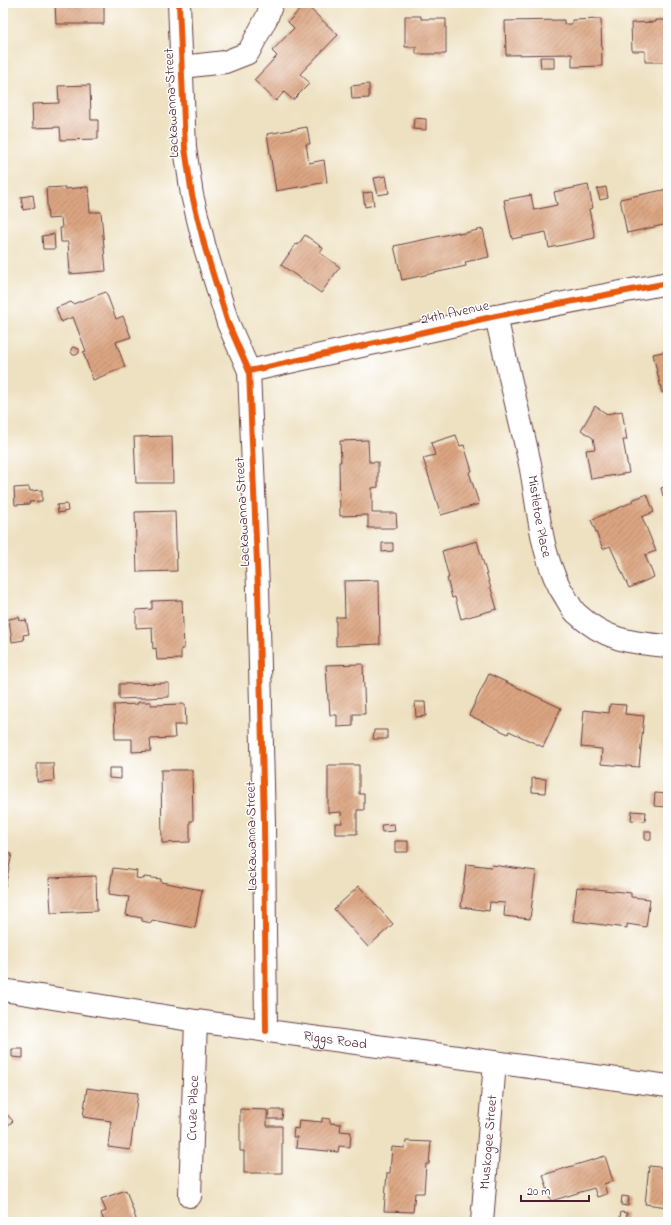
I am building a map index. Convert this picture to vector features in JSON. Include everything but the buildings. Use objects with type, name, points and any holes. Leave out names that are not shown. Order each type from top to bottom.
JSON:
[{"type":"street","name":"Lackawanna Street","points":[[179,3],[185,148],[192,195],[205,248],[228,323],[249,371],[258,588],[264,823],[266,1031]]},
{"type":"street","points":[[182,67],[225,62],[248,53],[268,17],[272,3]]},
{"type":"street","name":"24th Avenue","points":[[249,371],[496,316],[668,283]]},
{"type":"street","name":"Mistletoe Place","points":[[496,316],[531,470],[542,534],[550,565],[561,590],[575,612],[593,627],[610,637],[640,644],[668,646]]},
{"type":"street","name":"Riggs Road","points":[[3,990],[196,1021],[668,1086]]},
{"type":"street","name":"Cruze Place","points":[[190,1196],[196,1021]]},
{"type":"street","name":"Muskogee Street","points":[[482,1222],[495,1062]]},
{"type":"cycle path","points":[[179,3],[185,148],[192,195],[205,248],[228,323],[249,371],[258,588],[264,823],[266,1031]]},
{"type":"cycle path","points":[[249,371],[496,316],[668,283]]}]
